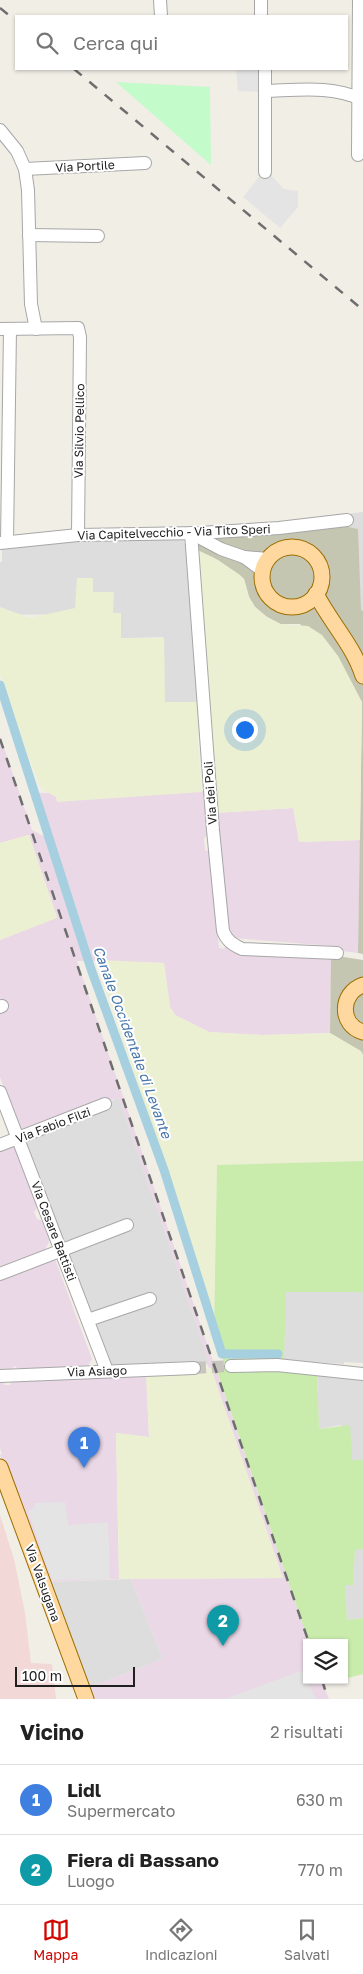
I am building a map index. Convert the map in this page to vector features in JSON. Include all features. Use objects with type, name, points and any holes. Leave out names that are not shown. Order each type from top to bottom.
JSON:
[{"type":"main road","points":[[287,548],[298,548],[310,553],[316,559],[322,573],[322,581],[312,599],[291,607],[275,601],[264,588],[266,565],[275,553],[287,548]]},
{"type":"main road","points":[[312,599],[349,644],[363,676]]},
{"type":"main road","points":[[363,985],[349,995],[345,1008],[349,1022],[353,1027],[363,1032]]},
{"type":"main road","name":"Via Valsugana","points":[[0,1467],[86,1699]]},
{"type":"main road","points":[[0,1483],[78,1699]]},
{"type":"street","points":[[160,0],[161,15]]},
{"type":"street","points":[[261,0],[261,15]]},
{"type":"street","points":[[358,0],[361,99],[358,155]]},
{"type":"street","points":[[265,70],[265,172]]},
{"type":"street","points":[[266,91],[320,89],[348,94],[361,99]]},
{"type":"street","points":[[0,130],[17,151],[25,169],[28,190],[31,304],[36,328],[5,329],[4,543]]},
{"type":"street","name":"Via Portile","points":[[25,169],[145,163]]},
{"type":"street","points":[[29,235],[98,236]]},
{"type":"street","name":"Via Silvio Pellico","points":[[36,328],[78,328],[80,337],[78,535]]},
{"type":"street","name":"Via Capitelvecchio - Via Tito Speri","points":[[4,543],[78,535],[191,533],[279,528],[347,520]]},
{"type":"street","points":[[191,533],[221,548],[266,565]]},
{"type":"street","name":"Via dei Poli","points":[[191,533],[213,830],[223,931],[226,938],[242,948],[337,953]]},
{"type":"street","name":"Via Cesare Battisti","points":[[0,1092],[107,1371]]},
{"type":"street","name":"Via Fabio Filzi","points":[[0,1145],[106,1104]]},
{"type":"street","points":[[0,1274],[127,1225]]},
{"type":"street","points":[[88,1320],[150,1299]]},
{"type":"street","points":[[231,1366],[277,1365],[363,1374]]},
{"type":"street","name":"Via Asiago","points":[[0,1376],[194,1368]]},
{"type":"shaded area","points":[[236,70],[259,70],[262,92],[238,91]]},
{"type":"shaded area","points":[[262,173],[269,173],[284,189],[298,191],[298,207],[280,228],[243,197]]},
{"type":"shaded area","points":[[363,512],[363,611],[205,527],[289,521]]},
{"type":"shaded area","points":[[334,524],[358,529],[361,610],[363,611],[363,954],[358,953],[362,702],[300,624],[280,624],[267,617],[255,607],[249,597],[244,579],[214,558],[193,548],[194,539]]},
{"type":"shaded area","points":[[183,539],[187,550],[202,729],[163,732],[163,637],[72,640],[73,614],[0,615],[0,562],[2,562],[2,545],[91,540]]},
{"type":"shaded area","points":[[193,548],[218,560],[240,575],[244,579],[249,597],[255,607],[267,617],[281,624],[308,626],[322,635],[338,656],[362,702],[360,840],[299,842],[293,808],[215,813]]},
{"type":"shaded area","points":[[77,578],[93,578],[93,592],[114,592],[113,613],[121,613],[121,638],[164,638],[165,702],[198,702],[200,734],[197,735],[202,792],[57,802],[56,797],[43,790],[40,786],[21,737],[0,673],[0,607],[30,618],[75,608]]},
{"type":"shaded area","points":[[0,736],[32,830],[47,838],[88,961],[77,961],[214,1364],[219,1363],[220,1368],[216,1369],[308,1639],[303,1639],[303,1684],[323,1684],[329,1699],[88,1699],[85,1689],[163,1659],[131,1579],[283,1578],[211,1369],[207,1364],[209,1364],[199,1332],[119,1098],[111,1100],[112,1104],[26,1136],[22,1133],[0,1077],[0,940],[57,917],[29,835],[0,843]]},
{"type":"shaded area","points":[[206,791],[210,834],[204,838],[205,850],[211,852],[219,948],[224,949],[226,946],[331,955],[330,1033],[262,1035],[209,1032],[175,1015],[170,1007],[164,963],[93,961],[38,793]]},
{"type":"shaded area","points":[[294,808],[299,842],[360,840],[358,953],[333,950],[333,946],[233,938],[228,933],[215,813]]},
{"type":"shaded area","points":[[29,835],[57,918],[0,940],[0,843]]},
{"type":"shaded area","points":[[331,955],[363,960],[363,1055],[360,1051],[330,1033]]},
{"type":"shaded area","points":[[100,960],[164,963],[170,1007],[175,1015],[209,1032],[262,1035],[330,1033],[361,1051],[363,1055],[363,1161],[217,1165],[214,1321],[178,1203],[97,964]]},
{"type":"shaded area","points":[[119,1098],[210,1364],[192,1365],[191,1361],[105,1366],[65,1260],[68,1241],[61,1242],[23,1141],[26,1136],[111,1104],[111,1101]]},
{"type":"shaded area","points":[[15,1144],[38,1207],[34,1212],[37,1219],[43,1221],[50,1240],[44,1251],[0,1267],[0,1149]]},
{"type":"shaded area","points":[[55,1259],[92,1359],[88,1365],[77,1366],[76,1369],[25,1372],[14,1366],[10,1371],[0,1373],[0,1278]]},
{"type":"shaded area","points":[[285,1292],[363,1292],[363,1363],[344,1362],[344,1364],[284,1360]]},
{"type":"shaded area","points":[[211,1368],[283,1578],[119,1579],[116,1433],[149,1437],[146,1372]]},
{"type":"shaded area","points":[[317,1370],[363,1375],[363,1460],[352,1460],[341,1425],[319,1429]]},
{"type":"shaded area","points":[[146,1372],[149,1437],[116,1433],[119,1579],[45,1582],[0,1455],[2,1454],[0,1448],[0,1381],[5,1385],[10,1385],[12,1382]]},
{"type":"shaded area","points":[[65,1502],[68,1525],[108,1522],[110,1579],[52,1580],[28,1511],[34,1508],[35,1503]]},
{"type":"shaded area","points":[[0,1515],[14,1559],[25,1613],[31,1663],[52,1664],[56,1699],[0,1699]]},
{"type":"shaded area","points":[[355,1549],[363,1549],[363,1618],[347,1620],[345,1585],[353,1584]]},
{"type":"shaded area","points":[[131,1579],[163,1659],[85,1689],[45,1582]]},
{"type":"shaded area","points":[[303,1670],[303,1684],[309,1684],[316,1699],[225,1699]]},
{"type":"green space","points":[[116,82],[210,87],[211,165]]},
{"type":"green space","points":[[363,1161],[363,1292],[286,1292],[284,1360],[224,1363],[214,1333],[217,1165]]},
{"type":"green space","points":[[249,1366],[317,1370],[319,1429],[350,1425],[352,1460],[363,1460],[363,1549],[355,1550],[353,1585],[345,1585],[347,1620],[363,1618],[363,1674],[348,1678],[348,1639],[308,1639],[216,1368]]},
{"type":"waterway","name":"Canale Occidentale di Levante","points":[[0,685],[91,969],[164,1170],[222,1354],[278,1354]]},
{"type":"tunnel","points":[[194,1368],[231,1366]]},
{"type":"railway","points":[[0,8],[15,20]]},
{"type":"railway","points":[[75,70],[363,310]]},
{"type":"railway","points":[[0,739],[308,1639]]},
{"type":"railway","points":[[323,1684],[328,1699]]},
{"type":"place","name":"Lidl","points":[[84,1468]]},
{"type":"place","name":"Fiera di Bassano","points":[[223,1646]]}]
